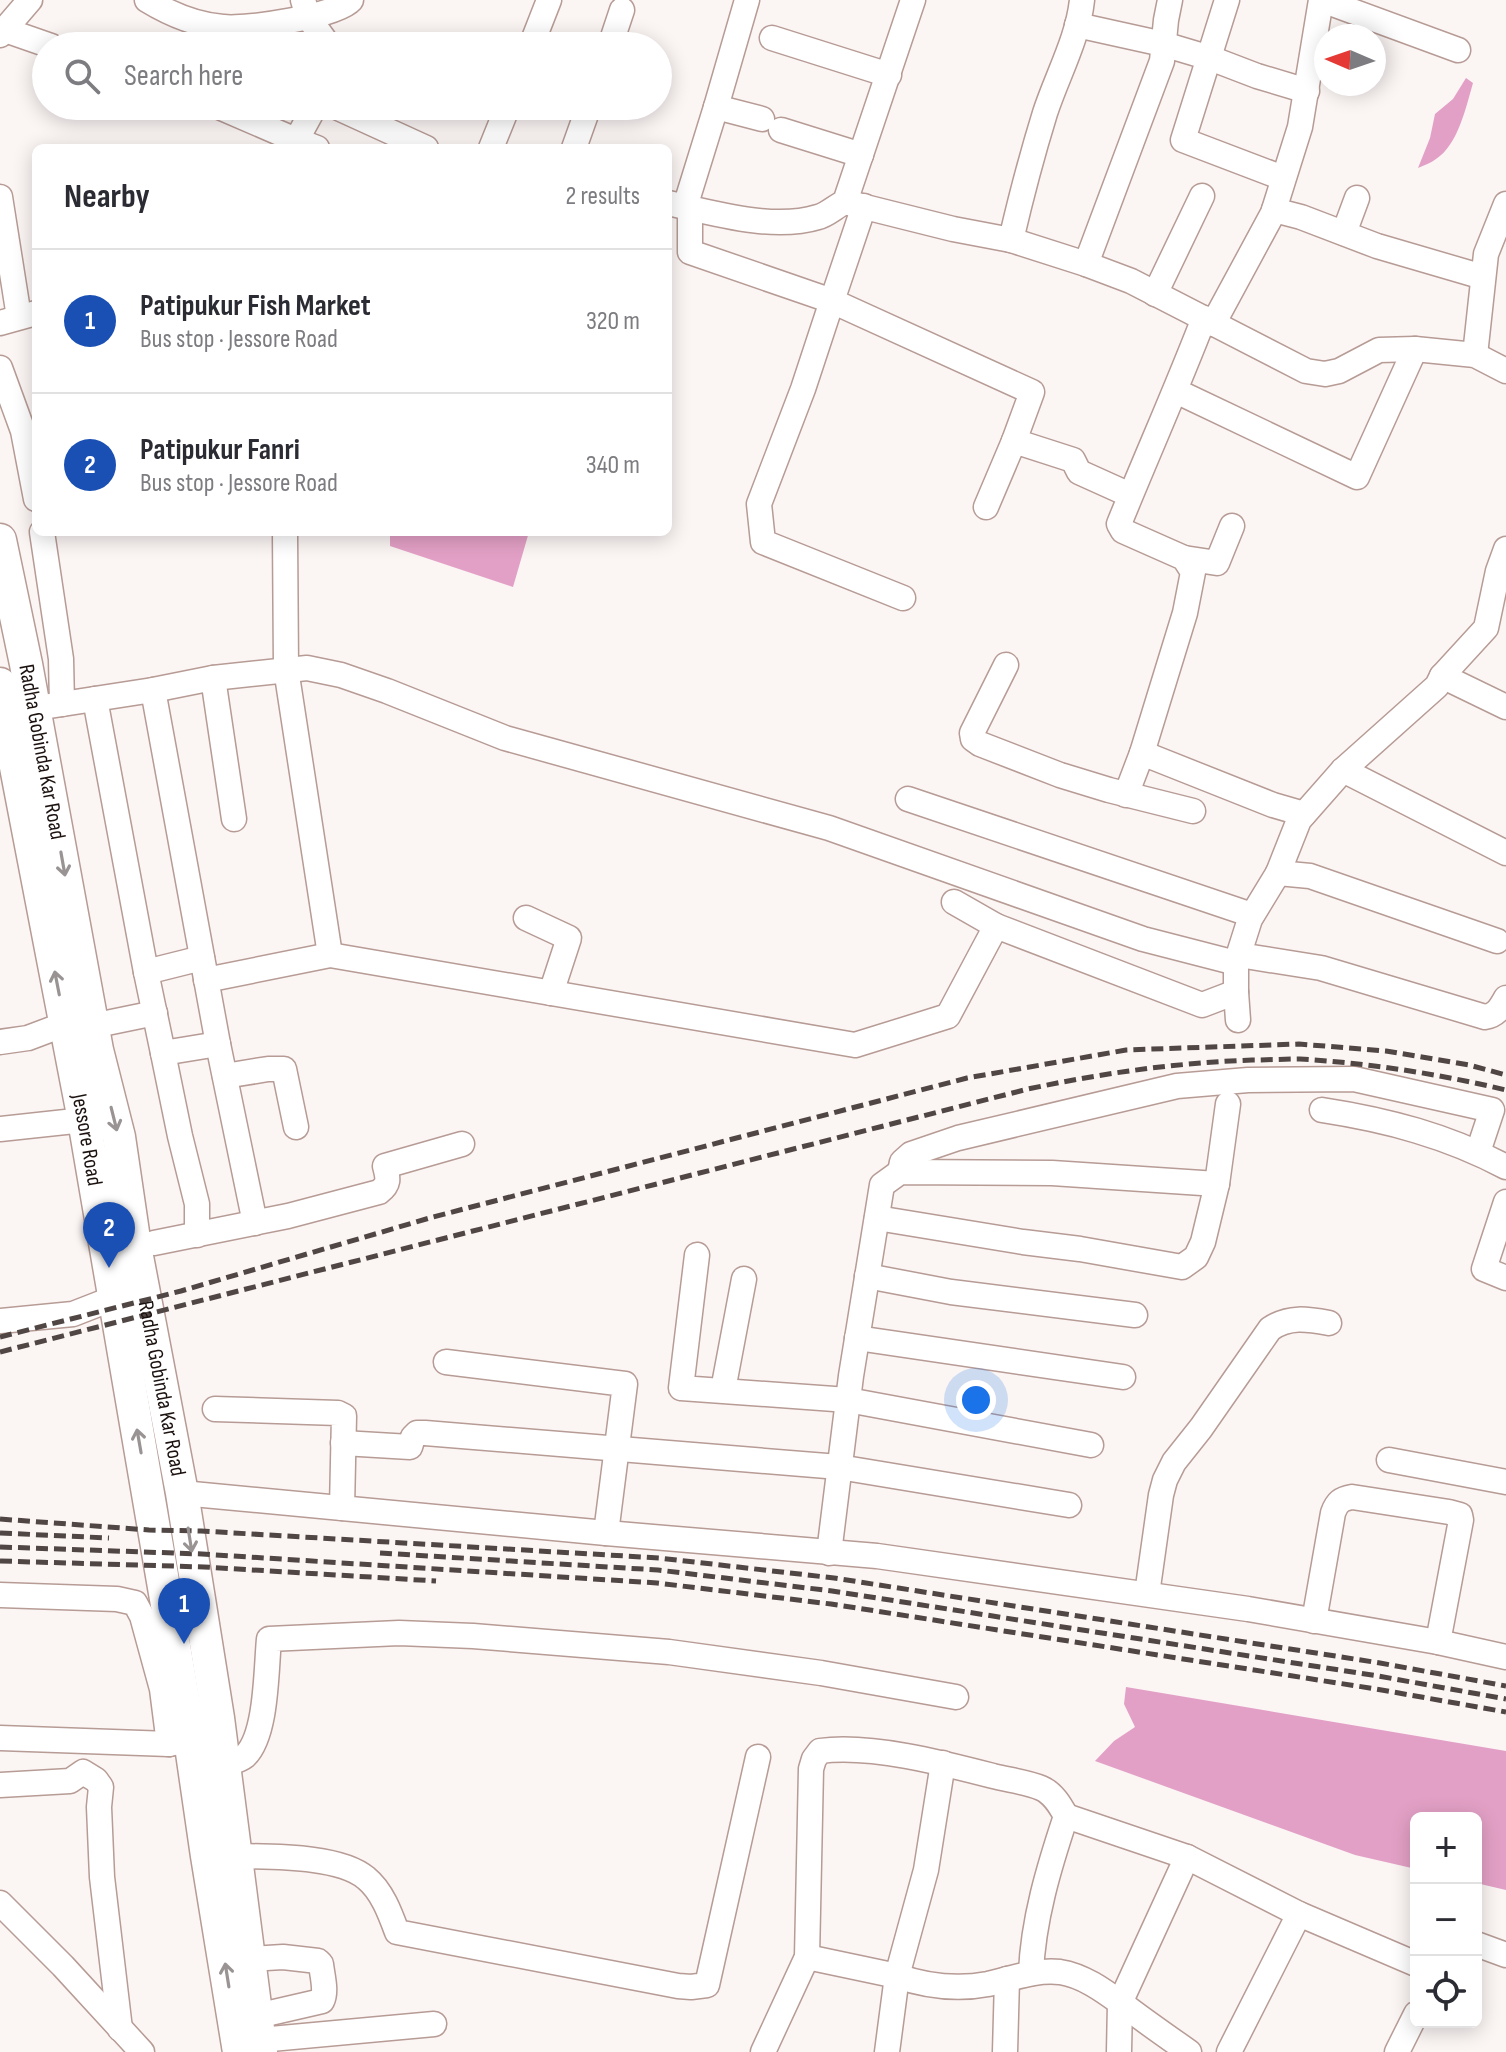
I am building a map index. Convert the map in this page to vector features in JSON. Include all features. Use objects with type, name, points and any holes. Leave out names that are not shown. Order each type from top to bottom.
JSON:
[{"type":"main road","name":"Radha Gobinda Kar Road","points":[[0,540],[25,703]]},
{"type":"main road","name":"Jessore Road","points":[[25,703],[81,1037],[84,1120],[194,1754]]},
{"type":"main road","name":"Radha Gobinda Kar Road","points":[[81,1037],[119,1137],[135,1246],[182,1493],[194,1754],[236,1856],[249,1959],[254,2040]]},
{"type":"main road","points":[[194,1754],[254,2040]]},
{"type":"street","points":[[30,0],[3,32],[32,40]]},
{"type":"street","points":[[147,0],[195,22],[226,28],[306,8],[346,6],[351,0]]},
{"type":"street","points":[[536,32],[549,0]]},
{"type":"street","points":[[747,0],[716,107],[681,206],[690,252],[832,301],[1032,392],[986,507]]},
{"type":"street","points":[[903,598],[763,542],[759,504],[803,389],[832,301],[854,204],[861,155],[913,0]]},
{"type":"street","points":[[1086,264],[1162,61],[1170,0]]},
{"type":"street","points":[[1227,0],[1183,140],[1283,178]]},
{"type":"street","points":[[1232,526],[1217,563],[1184,558],[1126,532],[1119,524],[1208,321],[1274,210],[1300,127],[1322,0],[1458,50]]},
{"type":"street","points":[[1011,240],[1077,7],[1163,44],[1307,91]]},
{"type":"street","points":[[306,8],[321,32]]},
{"type":"street","points":[[615,32],[622,10]]},
{"type":"street","points":[[772,38],[889,75]]},
{"type":"street","points":[[716,107],[861,155]]},
{"type":"street","points":[[248,120],[298,143],[309,120]]},
{"type":"street","points":[[357,120],[394,142]]},
{"type":"street","points":[[493,144],[502,120]]},
{"type":"street","points":[[575,144],[584,120]]},
{"type":"street","points":[[1155,294],[1202,196]]},
{"type":"street","points":[[0,197],[18,318]]},
{"type":"street","points":[[1344,233],[1357,198]]},
{"type":"street","points":[[681,206],[785,223],[821,217],[854,204],[1011,240],[1131,281],[1306,371],[1325,374],[1339,371],[1379,350],[1415,349],[1475,355],[1506,371]]},
{"type":"street","points":[[1475,355],[1491,271],[1486,254],[1506,204]]},
{"type":"street","points":[[1274,210],[1377,246],[1491,271]]},
{"type":"street","points":[[1176,391],[1357,477],[1415,349]]},
{"type":"street","points":[[0,368],[23,431],[32,478]]},
{"type":"street","points":[[1014,441],[1073,460],[1079,472],[1130,495]]},
{"type":"street","points":[[25,703],[61,659],[43,536]]},
{"type":"street","points":[[285,536],[286,669],[330,955]]},
{"type":"street","points":[[1238,1020],[1238,959],[1252,915],[1278,873],[1299,820],[1343,770],[1437,686],[1442,676],[1498,616],[1498,571],[1506,549]]},
{"type":"street","points":[[1126,795],[1185,613],[1193,572],[1184,558]]},
{"type":"street","points":[[1006,665],[972,733],[973,739],[1060,775],[1193,811]]},
{"type":"street","points":[[25,703],[95,699],[213,678],[307,668],[341,675],[387,691],[505,738],[829,828],[1143,939],[1238,959],[1321,968],[1485,1017],[1498,1011],[1506,998]]},
{"type":"street","points":[[1442,676],[1506,707]]},
{"type":"street","points":[[213,678],[234,819]]},
{"type":"street","points":[[153,690],[218,1044],[255,1223]]},
{"type":"street","points":[[95,699],[146,972],[197,1204],[197,1235]]},
{"type":"street","points":[[1142,753],[1273,805],[1304,814]]},
{"type":"street","points":[[1343,770],[1506,853]]},
{"type":"street","points":[[908,799],[1252,915]]},
{"type":"street","points":[[1278,873],[1310,876],[1497,941]]},
{"type":"street","points":[[954,902],[996,926],[1202,1005],[1236,992]]},
{"type":"street","points":[[526,918],[569,938],[551,993]]},
{"type":"street","points":[[146,972],[330,955],[855,1045],[948,1016],[996,926]]},
{"type":"street","points":[[0,1042],[81,1037],[155,1013]]},
{"type":"street","points":[[163,1053],[218,1044]]},
{"type":"street","points":[[225,1076],[284,1069],[296,1127]]},
{"type":"street","points":[[900,1172],[902,1162],[911,1154],[958,1138],[1177,1086],[1248,1080],[1354,1079],[1492,1110],[1478,1152]]},
{"type":"street","points":[[877,1218],[1182,1267],[1196,1257],[1203,1242],[1217,1184],[1228,1104]]},
{"type":"street","points":[[1322,1110],[1368,1117],[1426,1132],[1478,1152],[1506,1167]]},
{"type":"street","points":[[0,1129],[84,1120]]},
{"type":"street","points":[[154,1243],[255,1223],[379,1192],[388,1182],[385,1166],[462,1144]]},
{"type":"street","points":[[829,1553],[848,1400],[882,1185],[900,1172],[1052,1173],[1217,1184]]},
{"type":"street","points":[[1506,1202],[1484,1269],[1506,1278]]},
{"type":"street","points":[[697,1255],[681,1388],[848,1400],[1091,1445]]},
{"type":"street","points":[[867,1276],[951,1292],[1135,1315]]},
{"type":"street","points":[[723,1390],[744,1279]]},
{"type":"street","points":[[0,1321],[73,1314],[114,1298]]},
{"type":"street","points":[[1147,1594],[1161,1495],[1174,1462],[1270,1329],[1278,1323],[1304,1318],[1329,1323]]},
{"type":"street","points":[[857,1338],[1123,1377]]},
{"type":"street","points":[[446,1362],[625,1384],[606,1533]]},
{"type":"street","points":[[215,1409],[338,1413],[344,1416],[342,1508]]},
{"type":"street","points":[[343,1443],[410,1447],[417,1433],[839,1467],[1069,1505]]},
{"type":"street","points":[[1389,1460],[1506,1482]]},
{"type":"street","points":[[182,1493],[877,1556],[1147,1594],[1438,1642],[1506,1657]]},
{"type":"street","points":[[1314,1621],[1333,1513],[1342,1499],[1352,1497],[1449,1512],[1460,1515],[1461,1520],[1438,1642]]},
{"type":"street","points":[[0,1595],[117,1599],[135,1603],[142,1616],[162,1689],[194,1754]]},
{"type":"street","points":[[0,1738],[243,1757],[262,1725],[269,1639],[279,1638],[399,1633],[653,1651],[821,1673],[956,1697]]},
{"type":"street","points":[[763,2052],[807,1957],[811,1769],[820,1751],[883,1753],[943,1763],[1044,1789],[1059,1802],[1066,1816],[1041,1900],[1031,1973]]},
{"type":"street","points":[[236,1856],[299,1858],[344,1866],[366,1878],[387,1906],[397,1932],[678,1986],[707,1985],[758,1757]]},
{"type":"street","points":[[887,2052],[897,1976],[926,1870],[943,1763]]},
{"type":"street","points":[[0,1785],[70,1781],[83,1772],[101,1787],[102,1877],[120,2029]]},
{"type":"street","points":[[1066,1816],[1187,1857],[1299,1914],[1410,1961]]},
{"type":"street","points":[[1119,2052],[1120,2003],[1187,1857]]},
{"type":"street","points":[[0,1903],[34,1935],[142,2052]]},
{"type":"street","points":[[1229,2052],[1299,1914]]},
{"type":"street","points":[[1482,1946],[1506,1955]]},
{"type":"street","points":[[249,1959],[283,1957],[318,1961],[325,1996],[322,2001],[254,2040]]},
{"type":"street","points":[[807,1957],[912,1981],[959,1987],[1031,1973],[1055,1971],[1071,1974],[1098,1987],[1189,2052]]},
{"type":"street","points":[[1005,2052],[1007,1979]]},
{"type":"street","points":[[254,2040],[434,2024]]},
{"type":"street","points":[[1397,2052],[1410,2026]]},
{"type":"shaded area","points":[[1466,78],[1473,83],[1456,135],[1444,153],[1418,168],[1430,138],[1435,114],[1453,99]]},
{"type":"shaded area","points":[[390,536],[528,536],[513,587],[390,546]]},
{"type":"shaded area","points":[[1126,1687],[1506,1751],[1506,1890],[1482,1884],[1482,1812],[1410,1812],[1410,1868],[1355,1855],[1095,1761],[1114,1741],[1135,1727],[1124,1704]]},
{"type":"railway","points":[[0,1337],[181,1291],[433,1217],[967,1078],[1126,1050],[1299,1044],[1386,1051],[1469,1065],[1506,1075]]},
{"type":"railway","points":[[0,1352],[1028,1089],[1084,1078],[1195,1064],[1300,1059],[1404,1070],[1506,1090]]},
{"type":"railway","points":[[0,1519],[659,1558],[834,1578],[1380,1663],[1506,1686]]},
{"type":"railway","points":[[0,1533],[109,1538]]},
{"type":"railway","points":[[0,1547],[202,1554],[657,1583],[831,1604],[1506,1712]]},
{"type":"railway","points":[[380,1553],[658,1570],[832,1591],[1378,1676],[1506,1699]]},
{"type":"railway","points":[[0,1561],[204,1567],[436,1581]]},
{"type":"place","name":"Patipukur Fanri","points":[[109,1268]]},
{"type":"place","name":"Patipukur Fish Market","points":[[184,1644]]}]
